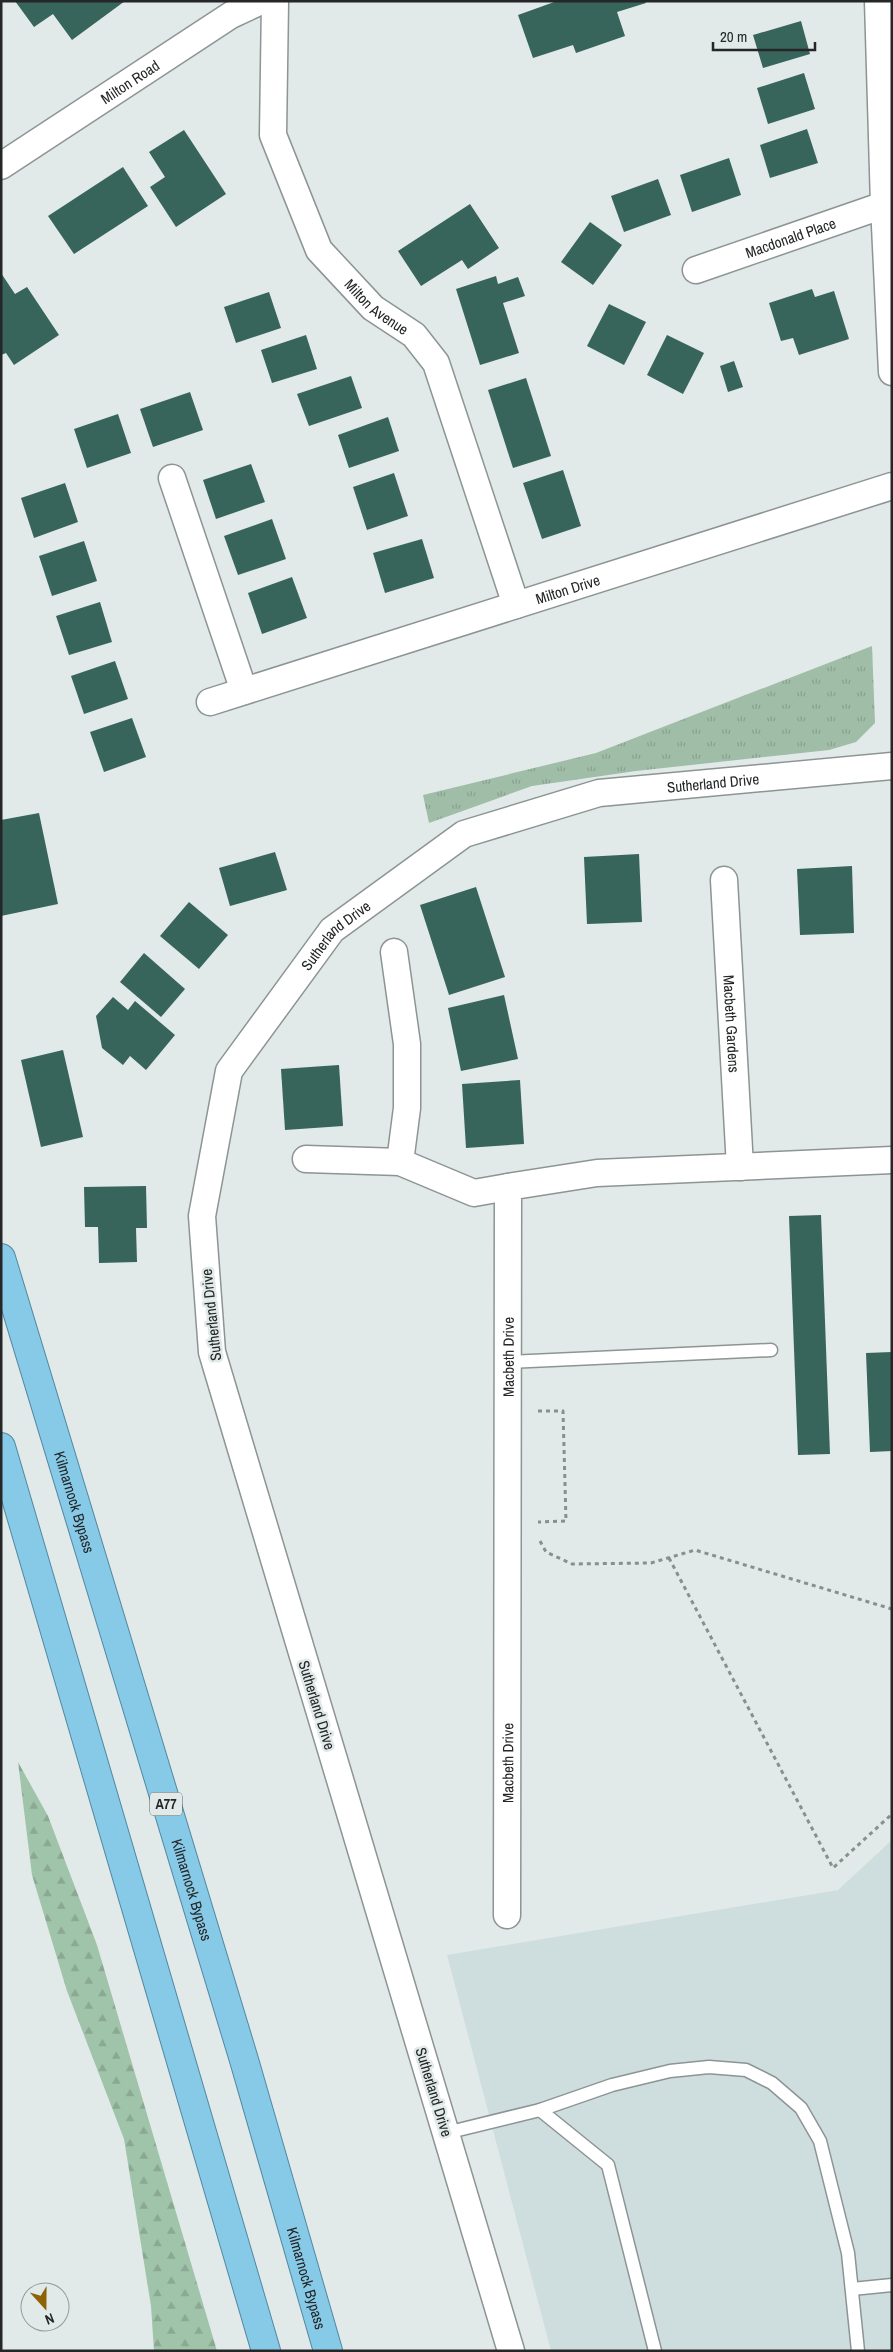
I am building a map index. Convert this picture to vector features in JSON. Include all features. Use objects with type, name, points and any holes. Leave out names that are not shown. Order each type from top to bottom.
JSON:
[{"type":"highway","name":"Kilmarnock Bypass","points":[[1,1258],[244,2060],[328,2351]]},
{"type":"highway","points":[[1,1447],[266,2351]]},
{"type":"street","name":"Milton Road","points":[[1,166],[231,15],[261,1]]},
{"type":"street","name":"Milton Avenue","points":[[275,1],[273,135],[319,250],[373,308],[414,335],[436,362],[516,605]]},
{"type":"street","points":[[878,1],[885,51],[884,206],[892,372]]},
{"type":"street","name":"Macdonald Place","points":[[696,270],[884,206]]},
{"type":"street","points":[[172,478],[244,691]]},
{"type":"street","name":"Milton Drive","points":[[210,702],[892,486]]},
{"type":"street","name":"Sutherland Drive","points":[[511,2351],[212,1352],[202,1216],[229,1071],[332,930],[464,834],[599,793],[892,766]]},
{"type":"street","name":"Macbeth Gardens","points":[[724,880],[740,1167]]},
{"type":"street","points":[[394,952],[407,1044],[407,1108],[400,1162]]},
{"type":"street","points":[[306,1159],[400,1162],[474,1193],[597,1173],[892,1160]]},
{"type":"street","name":"Macbeth Drive","points":[[507,1914],[508,1187]]},
{"type":"lane","points":[[508,1362],[772,1350]]},
{"type":"lane","points":[[446,2133],[540,2110],[612,2085],[670,2071],[708,2067],[746,2070],[772,2083],[801,2108],[820,2141],[848,2253],[858,2351]]},
{"type":"lane","points":[[540,2110],[608,2165],[655,2351]]},
{"type":"lane","points":[[852,2290],[892,2285]]},
{"type":"path","points":[[534,1528],[534,1523],[566,1521],[562,1411],[537,1411]]},
{"type":"path","points":[[538,1536],[546,1552],[572,1564],[651,1563],[695,1550],[892,1609]]},
{"type":"path","points":[[669,1558],[833,1868],[892,1814]]},
{"type":"shaded area","points":[[892,1840],[892,2351],[551,2351],[447,1955],[838,1890]]},
{"type":"green space","points":[[872,646],[875,723],[856,742],[829,750],[636,771],[532,786],[429,823],[423,795],[596,753]]},
{"type":"green space","points":[[18,1762],[48,1816],[97,1945],[217,2351],[154,2351],[151,2306],[124,2139],[67,1991],[32,1875]]},
{"type":"building","points":[[15,1],[125,1],[72,40],[53,14],[34,27]]},
{"type":"building","points":[[557,1],[645,1],[646,3],[617,12],[625,36],[576,53],[573,45],[533,58],[518,15]]},
{"type":"building","points":[[801,21],[810,54],[763,68],[753,35]]},
{"type":"building","points":[[804,73],[815,109],[768,124],[757,88]]},
{"type":"building","points":[[807,129],[818,163],[770,178],[760,145]]},
{"type":"building","points":[[184,130],[226,194],[176,227],[150,187],[165,177],[149,152]]},
{"type":"building","points":[[729,158],[741,195],[692,212],[680,175]]},
{"type":"building","points":[[123,167],[148,206],[74,254],[48,216]]},
{"type":"building","points":[[658,179],[671,215],[624,232],[611,196]]},
{"type":"building","points":[[470,204],[499,248],[468,269],[462,260],[421,286],[398,251]]},
{"type":"building","points":[[590,222],[622,245],[593,285],[561,262]]},
{"type":"building","points":[[1,273],[15,294],[27,287],[59,335],[14,365],[6,353],[1,355]]},
{"type":"building","points":[[496,276],[498,284],[518,277],[525,296],[503,303],[519,353],[480,365],[456,289]]},
{"type":"building","points":[[812,289],[815,297],[834,291],[849,339],[799,355],[793,338],[781,341],[769,303]]},
{"type":"building","points":[[269,292],[281,328],[236,343],[224,307]]},
{"type":"building","points":[[609,304],[646,322],[624,365],[587,346]]},
{"type":"building","points":[[306,335],[317,369],[272,383],[261,350]]},
{"type":"building","points":[[667,335],[704,353],[683,394],[647,375]]},
{"type":"building","points":[[734,361],[743,387],[728,392],[720,366]]},
{"type":"building","points":[[351,376],[362,408],[309,426],[297,394]]},
{"type":"building","points":[[526,378],[551,456],[513,468],[488,390]]},
{"type":"building","points":[[190,392],[203,430],[153,447],[140,409]]},
{"type":"building","points":[[118,414],[131,453],[87,468],[74,429]]},
{"type":"building","points":[[388,417],[399,451],[349,468],[338,435]]},
{"type":"building","points":[[251,464],[265,502],[216,519],[203,480]]},
{"type":"building","points":[[563,470],[581,526],[542,539],[523,483]]},
{"type":"building","points":[[394,473],[408,516],[367,530],[353,487]]},
{"type":"building","points":[[65,483],[78,522],[34,538],[21,498]]},
{"type":"building","points":[[272,519],[286,559],[238,575],[224,536]]},
{"type":"building","points":[[422,539],[434,578],[385,593],[373,553]]},
{"type":"building","points":[[84,541],[97,581],[52,596],[39,556]]},
{"type":"building","points":[[292,577],[307,618],[262,634],[248,593]]},
{"type":"building","points":[[100,602],[112,642],[69,655],[56,616]]},
{"type":"building","points":[[115,661],[128,699],[84,714],[71,676]]},
{"type":"building","points":[[132,718],[146,757],[104,772],[90,732]]},
{"type":"building","points":[[39,813],[58,904],[1,916],[1,820]]},
{"type":"building","points":[[275,852],[287,890],[230,906],[219,868]]},
{"type":"building","points":[[639,854],[642,922],[587,924],[584,857]]},
{"type":"building","points":[[852,866],[854,933],[800,935],[797,869]]},
{"type":"building","points":[[476,887],[505,977],[449,995],[420,905]]},
{"type":"building","points":[[189,902],[228,935],[199,969],[160,936]]},
{"type":"building","points":[[144,953],[185,989],[161,1017],[120,982]]},
{"type":"building","points":[[504,995],[518,1059],[461,1071],[448,1008]]},
{"type":"building","points":[[113,997],[128,1010],[135,1001],[175,1035],[146,1070],[130,1056],[123,1065],[102,1048],[96,1016]]},
{"type":"building","points":[[63,1050],[83,1137],[41,1147],[21,1060]]},
{"type":"building","points":[[339,1065],[343,1126],[285,1130],[281,1069]]},
{"type":"building","points":[[520,1080],[524,1144],[466,1148],[462,1084]]},
{"type":"building","points":[[146,1186],[147,1228],[136,1228],[137,1262],[99,1263],[98,1227],[85,1227],[84,1187]]},
{"type":"building","points":[[821,1215],[830,1454],[798,1455],[789,1216]]},
{"type":"building","points":[[892,1352],[892,1451],[870,1452],[866,1353]]}]
